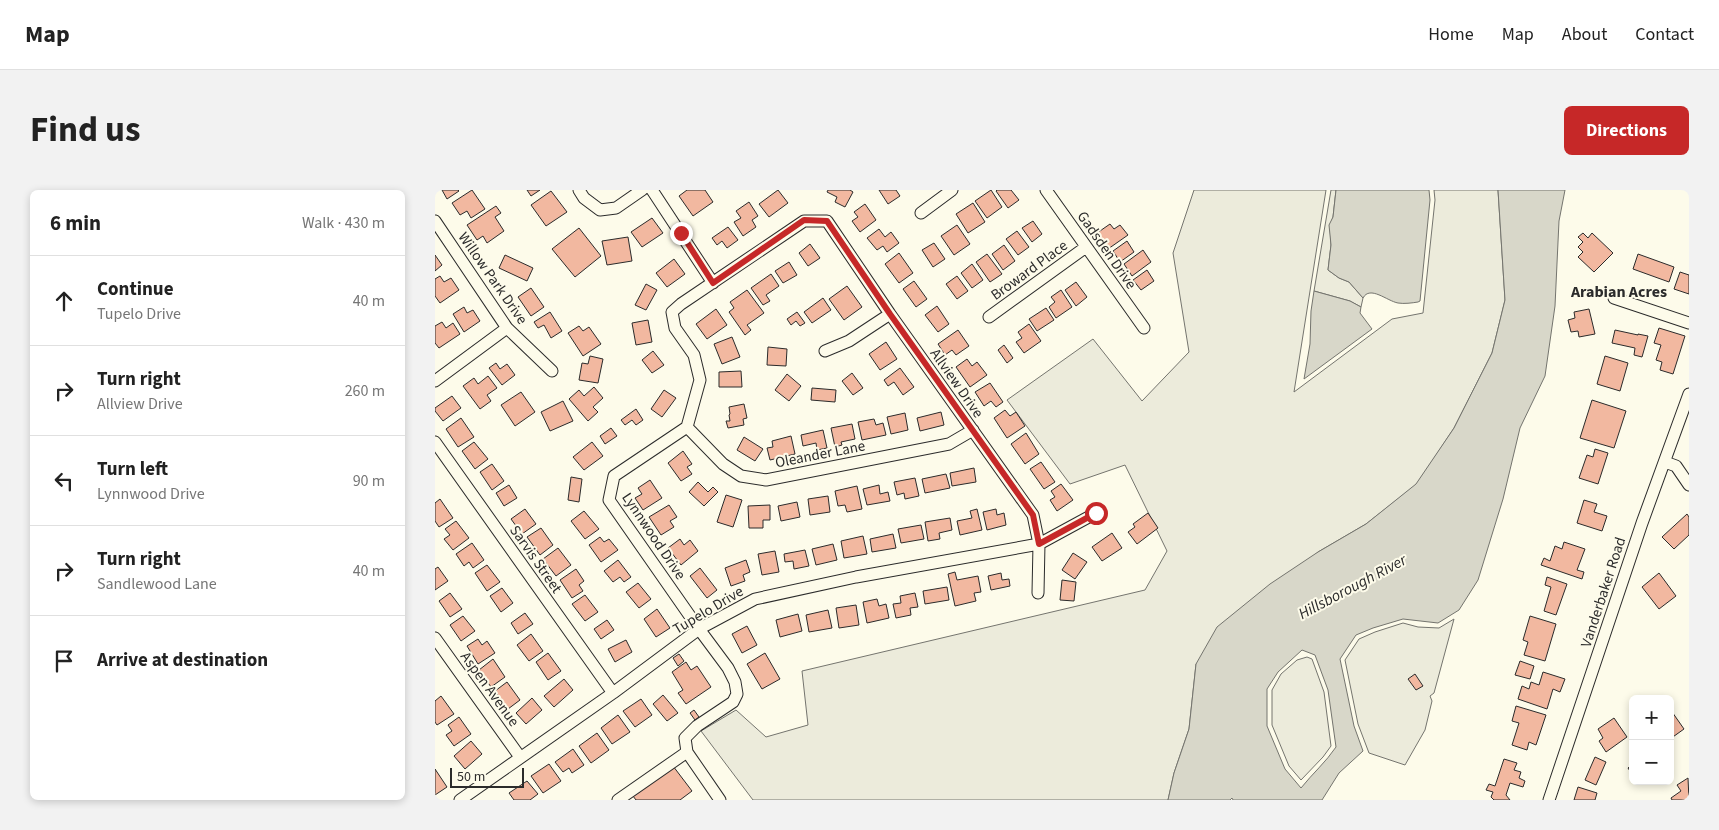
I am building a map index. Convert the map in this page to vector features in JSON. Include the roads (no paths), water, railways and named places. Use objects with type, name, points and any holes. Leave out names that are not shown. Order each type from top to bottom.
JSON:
[{"type":"street","points":[[579,190],[585,198],[600,210],[616,208],[642,190]]},
{"type":"street","points":[[652,190],[713,283],[671,312],[675,328],[694,355],[700,380],[687,427]]},
{"type":"street","points":[[921,213],[952,190]]},
{"type":"street","name":"Gadsden Drive","points":[[1046,190],[1144,328]]},
{"type":"street","name":"Allview Drive","points":[[713,283],[804,220],[827,221],[890,314],[1033,515],[1039,544],[1038,593]]},
{"type":"street","name":"Willow Park Drive","points":[[435,221],[507,328],[552,371]]},
{"type":"street","name":"Broward Place","points":[[989,317],[1086,247]]},
{"type":"street","points":[[1614,298],[1689,323]]},
{"type":"street","points":[[825,351],[849,342],[890,314]]},
{"type":"street","points":[[435,381],[507,328]]},
{"type":"street","name":"Vanderbaker Road","points":[[1549,800],[1642,523],[1689,394]]},
{"type":"street","name":"Oleander Lane","points":[[687,427],[723,464],[741,476],[766,480],[949,444],[973,430]]},
{"type":"street","name":"Lynnwood Drive","points":[[687,427],[614,476],[609,500],[728,668],[735,682],[737,694],[733,702],[697,726],[685,738],[687,752]]},
{"type":"street","name":"Sarvis Street","points":[[435,442],[613,693]]},
{"type":"street","points":[[1665,462],[1676,466],[1689,485]]},
{"type":"street","name":"Tupelo Drive","points":[[460,800],[613,693],[699,629],[755,599],[856,577],[1039,544],[1096,513]]},
{"type":"street","name":"Aspen Avenue","points":[[435,638],[520,757]]},
{"type":"street","points":[[618,800],[687,752],[720,800]]},
{"type":"water","points":[[1336,190],[1429,190],[1430,200],[1420,301],[1398,303],[1374,293],[1366,294],[1363,298],[1349,282],[1328,270],[1331,245],[1329,225],[1333,217]]},
{"type":"water","name":"Hillsborough River","points":[[1498,190],[1565,190],[1559,221],[1555,306],[1545,376],[1520,428],[1503,499],[1478,580],[1459,610],[1438,623],[1403,619],[1356,635],[1340,659],[1354,726],[1363,751],[1339,773],[1322,800],[1233,800],[1232,798],[1230,800],[1168,800],[1174,773],[1189,729],[1196,664],[1217,627],[1270,584],[1318,552],[1366,524],[1416,484],[1454,428],[1492,353],[1505,300]],"holes":[[[1302,650],[1315,655],[1328,690],[1336,747],[1301,788],[1285,769],[1267,726],[1267,689],[1278,672]]]},
{"type":"water","points":[[1314,291],[1350,301],[1361,307],[1360,313],[1372,329],[1304,379],[1310,344]]},
{"type":"district","name":"Arabian Acres","points":[[1619,291]]}]
